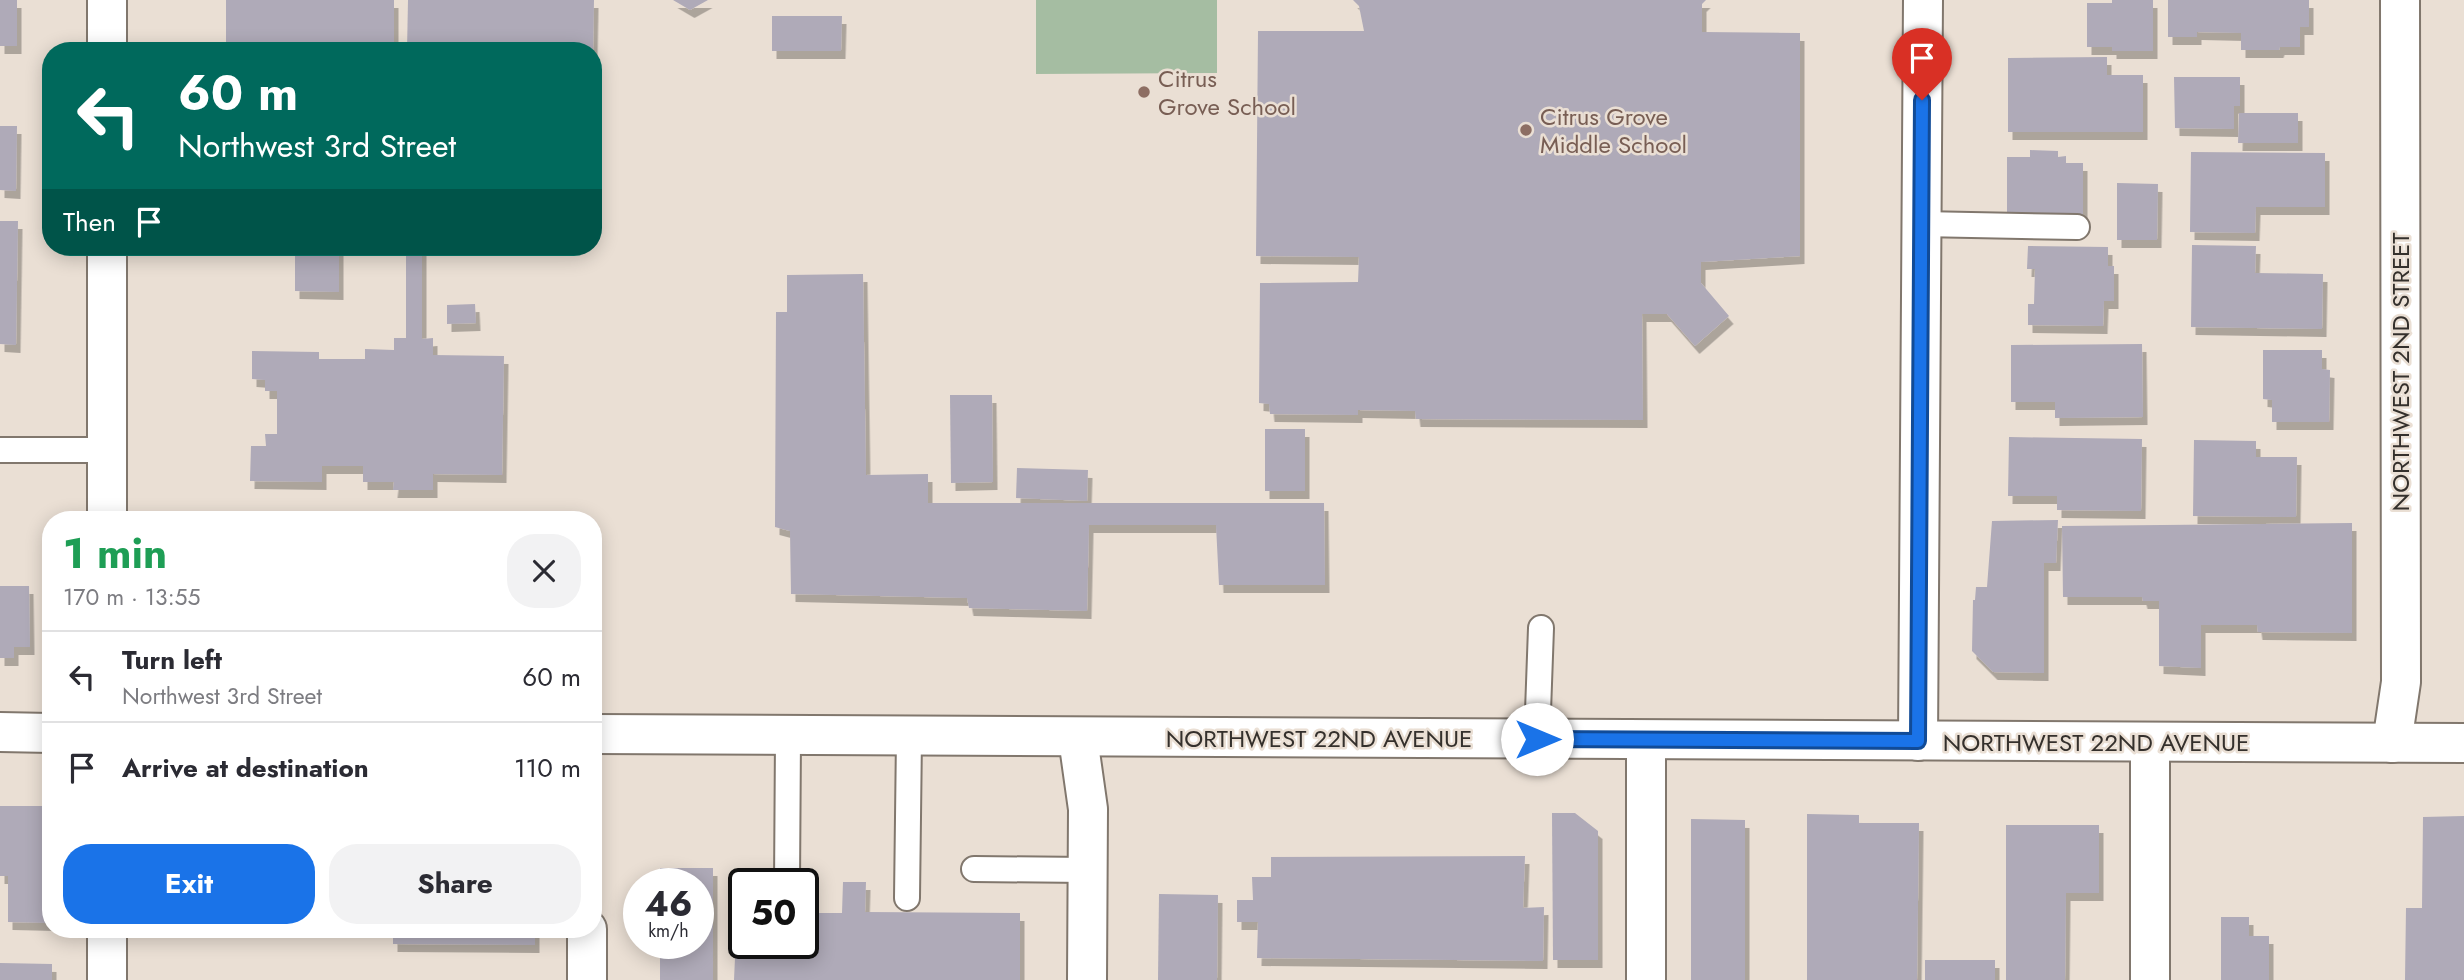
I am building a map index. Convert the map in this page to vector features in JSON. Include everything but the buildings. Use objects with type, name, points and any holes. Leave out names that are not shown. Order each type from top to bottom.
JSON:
[{"type":"street","points":[[107,0],[107,42]]},
{"type":"street","points":[[1918,741],[1923,0]]},
{"type":"street","name":"NORTHWEST 2ND STREET","points":[[2392,743],[2401,682],[2400,0]]},
{"type":"street","points":[[107,256],[107,511]]},
{"type":"street","points":[[0,732],[42,733]]},
{"type":"street","name":"NORTHWEST 22ND AVENUE","points":[[602,734],[2464,743]]},
{"type":"street","points":[[1078,738],[1087,799],[1087,980]]},
{"type":"street","points":[[1646,740],[1646,980]]},
{"type":"street","points":[[2150,742],[2150,980]]},
{"type":"street","points":[[107,938],[107,980]]},
{"type":"street","points":[[587,938],[587,980]]},
{"type":"lane","points":[[1921,224],[2077,227]]},
{"type":"lane","points":[[0,450],[107,450]]},
{"type":"lane","points":[[1537,739],[1541,628]]},
{"type":"lane","points":[[787,868],[788,737]]},
{"type":"lane","points":[[907,898],[909,737]]},
{"type":"lane","points":[[974,869],[1087,870]]},
{"type":"green space","points":[[1036,0],[1217,0],[1217,73],[1036,74]]},
{"type":"place","name":"Citrus Grove School","points":[[1144,92]]},
{"type":"place","name":"Citrus Grove Middle School","points":[[1526,130]]},
{"type":"route","points":[[1537,739],[1918,741],[1922,100]]}]
